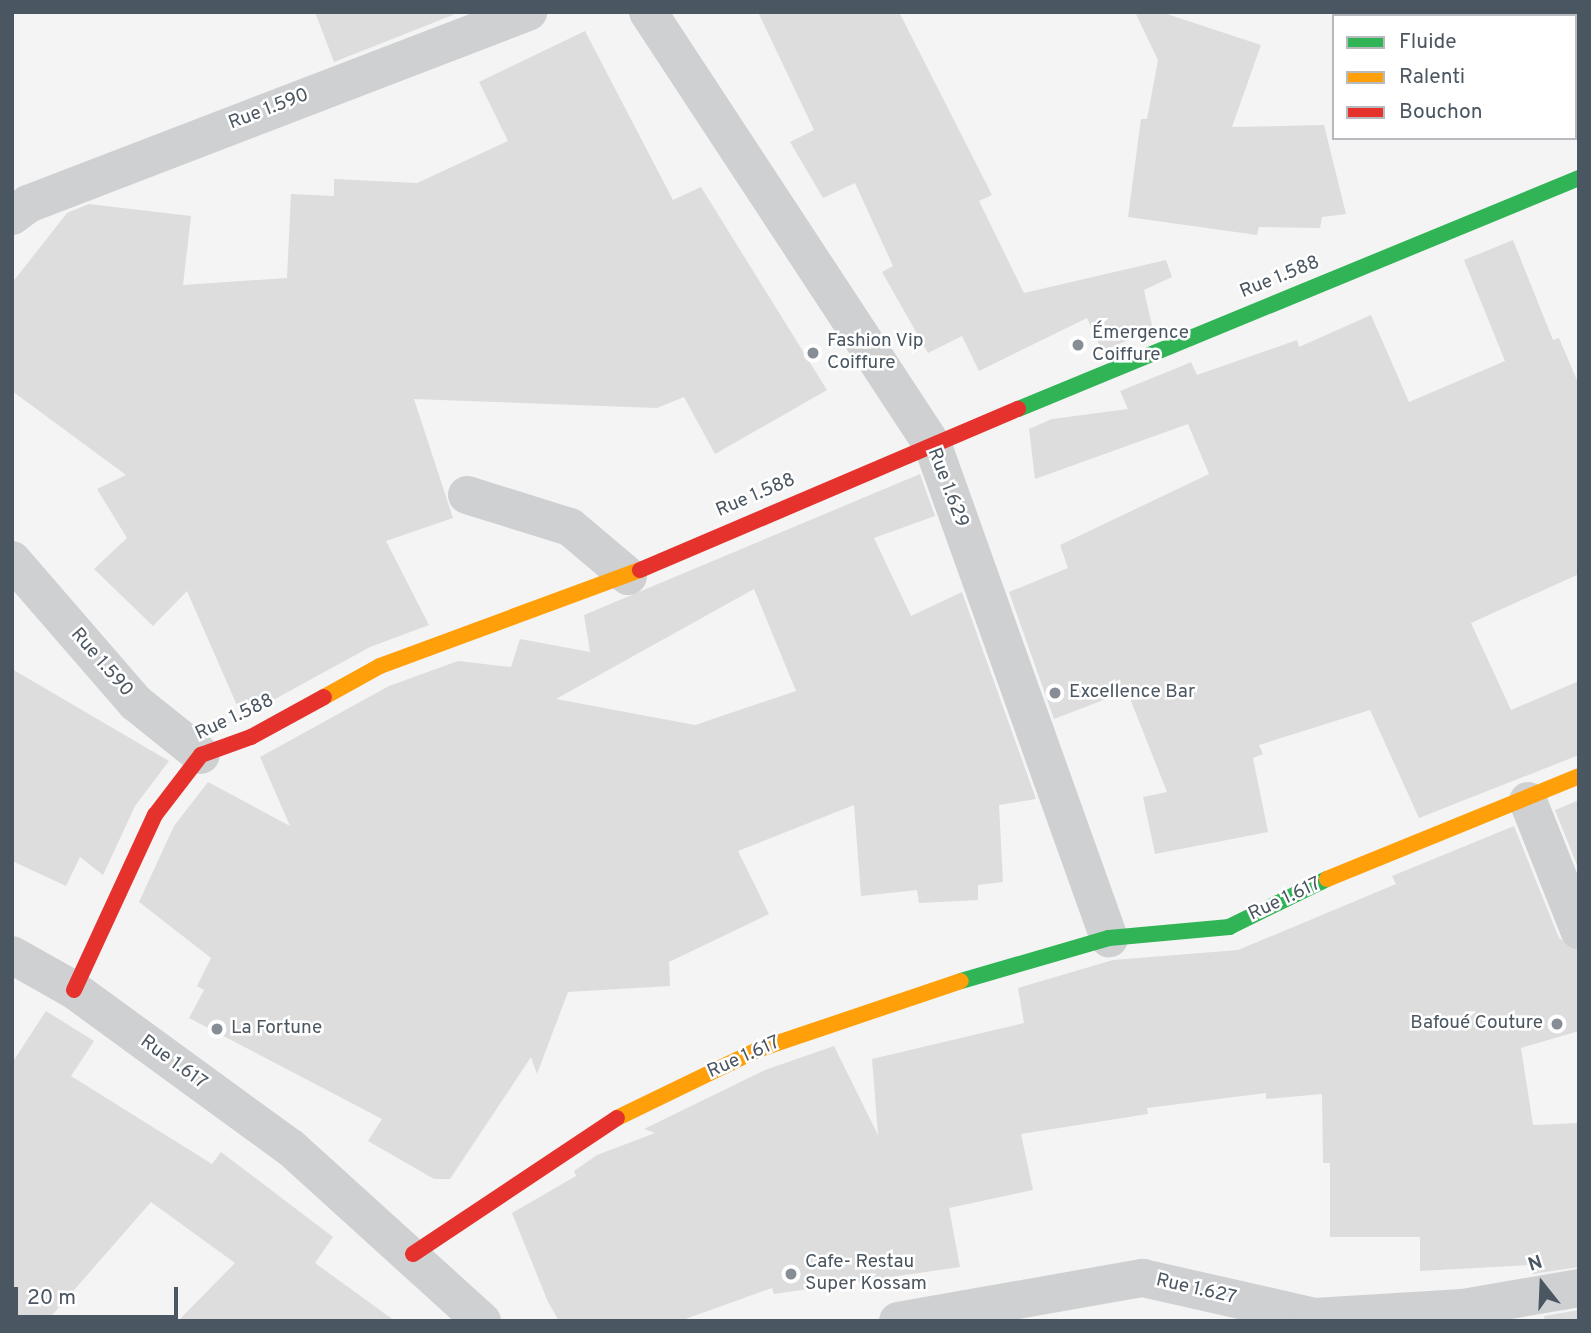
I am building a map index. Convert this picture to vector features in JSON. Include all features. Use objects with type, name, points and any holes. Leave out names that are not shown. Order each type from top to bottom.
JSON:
[{"type":"street","name":"Rue 1.590","points":[[12,216],[93,179],[528,12]]},
{"type":"street","name":"Rue 1.629","points":[[648,12],[933,446],[1109,938]]},
{"type":"street","name":"Rue 1.588","points":[[74,990],[155,815],[201,755],[251,737],[380,666],[628,576],[933,446],[1579,178]]},
{"type":"street","points":[[467,495],[570,527],[628,576]]},
{"type":"street","name":"Rue 1.590","points":[[12,560],[136,703],[201,755]]},
{"type":"street","name":"Rue 1.617","points":[[12,955],[74,990],[290,1148],[413,1254],[602,1125],[757,1050],[921,993],[1109,938],[1229,927],[1301,890],[1528,801],[1579,776]]},
{"type":"street","points":[[1528,801],[1579,930]]},
{"type":"street","points":[[413,1254],[482,1321]]},
{"type":"street","name":"Rue 1.627","points":[[898,1321],[1143,1278],[1314,1317],[1463,1308],[1579,1288]]},
{"type":"building","points":[[315,12],[453,12],[453,15],[334,62]]},
{"type":"building","points":[[758,12],[899,12],[992,195],[979,201],[1024,293],[1166,260],[1172,277],[1144,290],[1153,330],[1102,351],[1087,318],[979,371],[962,336],[928,353],[882,272],[893,266],[855,183],[823,198],[790,142],[814,130]]},
{"type":"building","points":[[1135,12],[1161,12],[1261,45],[1232,127],[1324,125],[1346,214],[1322,217],[1320,228],[1259,227],[1257,235],[1128,217],[1141,119],[1147,119],[1158,60]]},
{"type":"building","points":[[585,31],[673,200],[701,187],[827,390],[715,454],[684,397],[657,408],[414,399],[453,518],[386,541],[429,625],[370,647],[242,717],[187,591],[153,626],[94,569],[127,538],[97,489],[126,475],[12,391],[12,283],[67,213],[89,204],[191,216],[183,285],[287,278],[291,194],[334,196],[334,179],[417,183],[508,141],[479,82]]},
{"type":"building","points":[[1513,240],[1553,340],[1559,338],[1579,385],[1579,574],[1471,623],[1511,710],[1579,681],[1579,755],[1419,818],[1370,710],[1259,745],[1263,754],[1253,758],[1268,832],[1155,854],[1143,797],[1167,792],[1127,691],[1054,719],[1009,592],[1068,568],[1060,545],[1209,474],[1188,424],[1035,479],[1029,429],[1052,419],[1128,409],[1120,391],[1191,362],[1197,375],[1297,340],[1299,347],[1371,315],[1409,402],[1505,361],[1464,260]]},
{"type":"building","points":[[920,474],[935,516],[874,538],[911,616],[962,592],[1036,799],[999,805],[1003,882],[978,885],[978,900],[919,903],[917,890],[861,896],[854,805],[738,851],[769,914],[669,962],[670,986],[568,992],[537,1074],[531,1057],[450,1179],[434,1179],[368,1141],[382,1119],[189,1018],[204,990],[197,986],[211,958],[139,902],[174,826],[208,782],[290,826],[260,757],[389,686],[458,661],[511,667],[520,639],[590,652],[584,615]],"holes":[[[754,589],[796,691],[695,725],[556,699]]]},
{"type":"building","points":[[12,669],[169,761],[135,806],[103,875],[80,857],[66,886],[12,861]]},
{"type":"building","points":[[1579,800],[1579,870],[1555,810]]},
{"type":"building","points":[[1514,826],[1559,938],[1579,951],[1579,1031],[1521,1048],[1533,1125],[1579,1123],[1579,1267],[1532,1274],[1530,1265],[1420,1271],[1420,1237],[1330,1237],[1330,1163],[1323,1163],[1322,1094],[1266,1099],[1266,1093],[1147,1108],[1148,1114],[1021,1134],[1033,1190],[949,1208],[960,1267],[774,1294],[772,1288],[680,1321],[559,1321],[548,1302],[512,1213],[576,1176],[574,1171],[597,1155],[655,1133],[644,1129],[765,1070],[834,1046],[878,1135],[872,1059],[1024,1023],[1018,988],[1113,960],[1238,950],[1396,884],[1392,876]]},
{"type":"building","points":[[46,1011],[94,1041],[71,1076],[212,1164],[221,1152],[333,1237],[315,1263],[395,1321],[178,1321],[235,1263],[151,1202],[47,1321],[12,1321],[12,1063]]},
{"type":"building","points":[[1579,1310],[1579,1321],[1545,1321],[1544,1316]]},
{"type":"traffic: fast","points":[[1018,409],[1579,178]]},
{"type":"traffic: fast","points":[[961,981],[1109,938],[1229,927],[1327,879]]},
{"type":"traffic: slow","points":[[324,697],[380,666],[640,570]]},
{"type":"traffic: slow","points":[[1327,879],[1579,776]]},
{"type":"traffic: slow","points":[[617,1118],[757,1050],[961,981]]},
{"type":"traffic: jam","points":[[640,570],[1018,409]]},
{"type":"traffic: jam","points":[[74,990],[155,815],[201,755],[251,737],[324,697]]},
{"type":"traffic: jam","points":[[413,1254],[617,1118]]},
{"type":"place","name":"Émergence Coiffure","points":[[1078,345]]},
{"type":"place","name":"Fashion Vip Coiffure","points":[[813,353]]},
{"type":"place","name":"Excellence Bar","points":[[1055,693]]},
{"type":"place","name":"Bafoué Couture","points":[[1557,1024]]},
{"type":"place","name":"La Fortune","points":[[217,1029]]},
{"type":"place","name":"Cafe- Restau Super Kossam","points":[[791,1274]]}]
